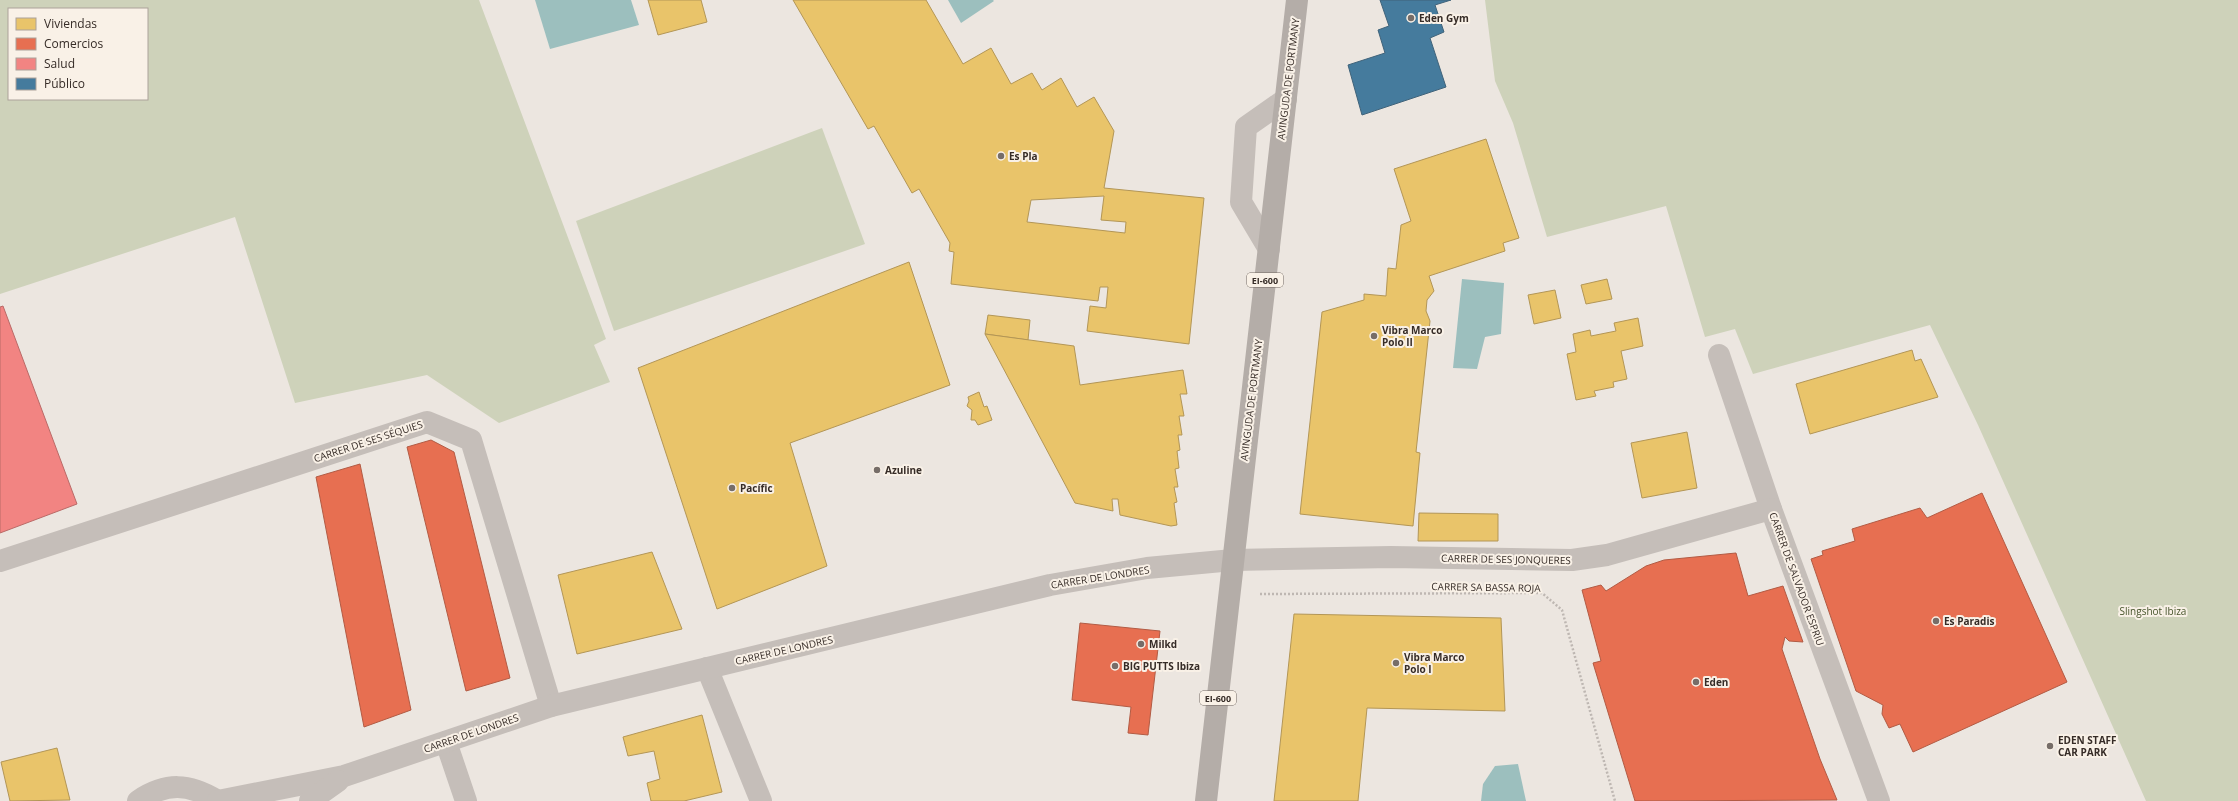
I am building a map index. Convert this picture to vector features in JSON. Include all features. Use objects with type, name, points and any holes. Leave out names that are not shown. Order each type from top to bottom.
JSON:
[{"type":"main road","name":"AVINGUDA DE PORTMANY","points":[[1206,801],[1297,0]]},
{"type":"street","points":[[1269,249],[1241,202],[1246,127],[1286,99]]},
{"type":"street","name":"CARRER DE SALVADOR ESPRIU","points":[[1720,355],[1771,509],[1879,801]]},
{"type":"street","name":"CARRER DE SES SÉQUIES","points":[[0,561],[427,422],[471,440],[551,706]]},
{"type":"street","name":"CARRER DE SES JONQUERES","points":[[1233,560],[1391,557],[1572,560],[1607,554],[1771,509]]},
{"type":"street","name":"CARRER DE LONDRES","points":[[218,801],[344,776],[551,706],[1050,585],[1148,568],[1233,560]]},
{"type":"street","points":[[707,668],[762,801]]},
{"type":"street","points":[[446,742],[466,801]]},
{"type":"street","name":"CARRER DE LONDRES","points":[[310,801],[344,776]]},
{"type":"street","points":[[138,801],[152,791],[174,786],[197,789],[218,801]]},
{"type":"path","name":"CARRER SA BASSA ROJA","points":[[1230,594],[1542,594],[1562,610],[1615,801]]},
{"type":"green space","points":[[0,0],[479,0],[606,339],[594,345],[610,382],[499,423],[427,375],[295,403],[235,217],[0,294]]},
{"type":"green space","name":"Slingshot Ibiza","points":[[1485,0],[2238,0],[2238,801],[2146,801],[1978,425],[1930,325],[1753,374],[1735,329],[1705,337],[1666,206],[1547,237],[1513,123],[1495,81]]},
{"type":"green space","points":[[822,128],[865,244],[614,331],[576,221]]},
{"type":"water","points":[[535,0],[631,0],[639,25],[550,49]]},
{"type":"water","points":[[948,0],[993,0],[994,1],[961,23]]},
{"type":"water","points":[[1462,279],[1504,283],[1501,334],[1485,337],[1477,369],[1453,368]]},
{"type":"water","points":[[1518,764],[1526,801],[1481,801],[1483,784],[1495,766]]},
{"type":"building: Viviendas","points":[[648,0],[701,0],[707,22],[658,35]]},
{"type":"building: Viviendas","name":"Es Pla","points":[[793,0],[926,0],[963,64],[991,48],[1011,84],[1032,73],[1042,90],[1061,78],[1077,107],[1094,97],[1114,131],[1104,188],[1204,198],[1189,344],[1087,331],[1090,306],[1106,308],[1108,287],[1100,287],[1098,301],[951,284],[954,252],[949,251],[950,243],[919,189],[912,193],[874,126],[868,129]],"holes":[[[1104,196],[1101,220],[1126,222],[1125,233],[1027,222],[1031,200]]]},
{"type":"building: Viviendas","name":"Vibra Marco Polo II","points":[[1486,139],[1519,238],[1503,243],[1505,251],[1429,276],[1434,291],[1427,300],[1426,311],[1430,321],[1416,452],[1420,453],[1413,526],[1300,514],[1322,312],[1364,300],[1364,294],[1386,296],[1388,268],[1396,269],[1401,225],[1411,221],[1394,169]]},
{"type":"building: Viviendas","points":[[909,262],[950,385],[790,443],[827,566],[717,609],[638,368]]},
{"type":"building: Viviendas","points":[[1607,279],[1612,299],[1586,304],[1581,285]]},
{"type":"building: Viviendas","points":[[1555,290],[1561,318],[1534,324],[1528,295]]},
{"type":"building: Viviendas","points":[[988,315],[1030,320],[1028,340],[985,334]]},
{"type":"building: Viviendas","points":[[1638,318],[1643,346],[1621,351],[1627,379],[1613,382],[1614,387],[1594,391],[1596,396],[1576,400],[1567,354],[1576,352],[1573,334],[1590,330],[1591,336],[1616,331],[1614,323]]},
{"type":"building: Viviendas","points":[[985,334],[1074,346],[1080,385],[1183,370],[1187,394],[1180,394],[1184,416],[1179,416],[1182,435],[1178,435],[1180,450],[1177,451],[1179,468],[1175,469],[1178,487],[1174,487],[1177,502],[1174,503],[1177,525],[1171,526],[1120,515],[1118,499],[1112,499],[1113,511],[1075,503]]},
{"type":"building: Viviendas","points":[[1912,350],[1915,361],[1921,359],[1938,397],[1810,434],[1796,384]]},
{"type":"building: Viviendas","points":[[979,392],[984,407],[987,406],[992,420],[978,425],[975,420],[971,420],[972,410],[967,406],[969,401],[968,397]]},
{"type":"building: Viviendas","points":[[1687,432],[1697,488],[1642,498],[1631,443]]},
{"type":"building: Viviendas","points":[[1419,513],[1498,514],[1498,541],[1418,541]]},
{"type":"building: Viviendas","points":[[652,552],[682,629],[577,654],[558,575]]},
{"type":"building: Viviendas","name":"Vibra Marco Polo I","points":[[1294,614],[1501,618],[1505,711],[1367,708],[1358,801],[1274,801]]},
{"type":"building: Viviendas","points":[[702,715],[722,792],[684,801],[651,801],[647,783],[660,779],[654,751],[628,756],[623,737]]},
{"type":"building: Viviendas","points":[[57,748],[70,800],[10,801],[1,762]]},
{"type":"building: Comercios","points":[[431,440],[454,452],[510,678],[466,691],[407,447]]},
{"type":"building: Comercios","points":[[360,464],[411,710],[364,727],[316,477]]},
{"type":"building: Comercios","name":"Es Paradis","points":[[1982,493],[2067,682],[1913,752],[1900,724],[1889,728],[1882,714],[1883,705],[1856,691],[1811,559],[1823,555],[1822,551],[1855,541],[1852,529],[1920,508],[1927,518]]},
{"type":"building: Comercios","name":"Eden","points":[[1736,553],[1748,596],[1783,586],[1803,642],[1789,641],[1785,637],[1782,649],[1820,759],[1837,800],[1635,801],[1593,663],[1601,661],[1582,590],[1601,585],[1606,591],[1646,566],[1664,560]]},
{"type":"building: Comercios","name":"BIG PUTTS Ibiza","points":[[1080,623],[1160,631],[1148,735],[1128,733],[1131,707],[1072,700]]},
{"type":"building: Salud","points":[[3,306],[77,504],[0,533],[0,307]]},
{"type":"building: Público","points":[[1380,0],[1451,0],[1435,5],[1444,32],[1430,38],[1446,87],[1362,115],[1348,65],[1385,53],[1378,30],[1389,26]]},
{"type":"place","name":"Eden Gym","points":[[1411,18]]},
{"type":"place","name":"Es Pla","points":[[1001,156]]},
{"type":"place","name":"Vibra Marco Polo II","points":[[1374,336]]},
{"type":"place","name":"Azuline","points":[[877,470]]},
{"type":"place","name":"Pacífic","points":[[732,488]]},
{"type":"place","name":"Es Paradis","points":[[1936,621]]},
{"type":"place","name":"Milkd","points":[[1141,644]]},
{"type":"place","name":"Vibra Marco Polo I","points":[[1396,663]]},
{"type":"place","name":"BIG PUTTS Ibiza","points":[[1115,666]]},
{"type":"place","name":"Eden","points":[[1696,682]]},
{"type":"place","name":"EDEN STAFF CAR PARK","points":[[2050,746]]}]
